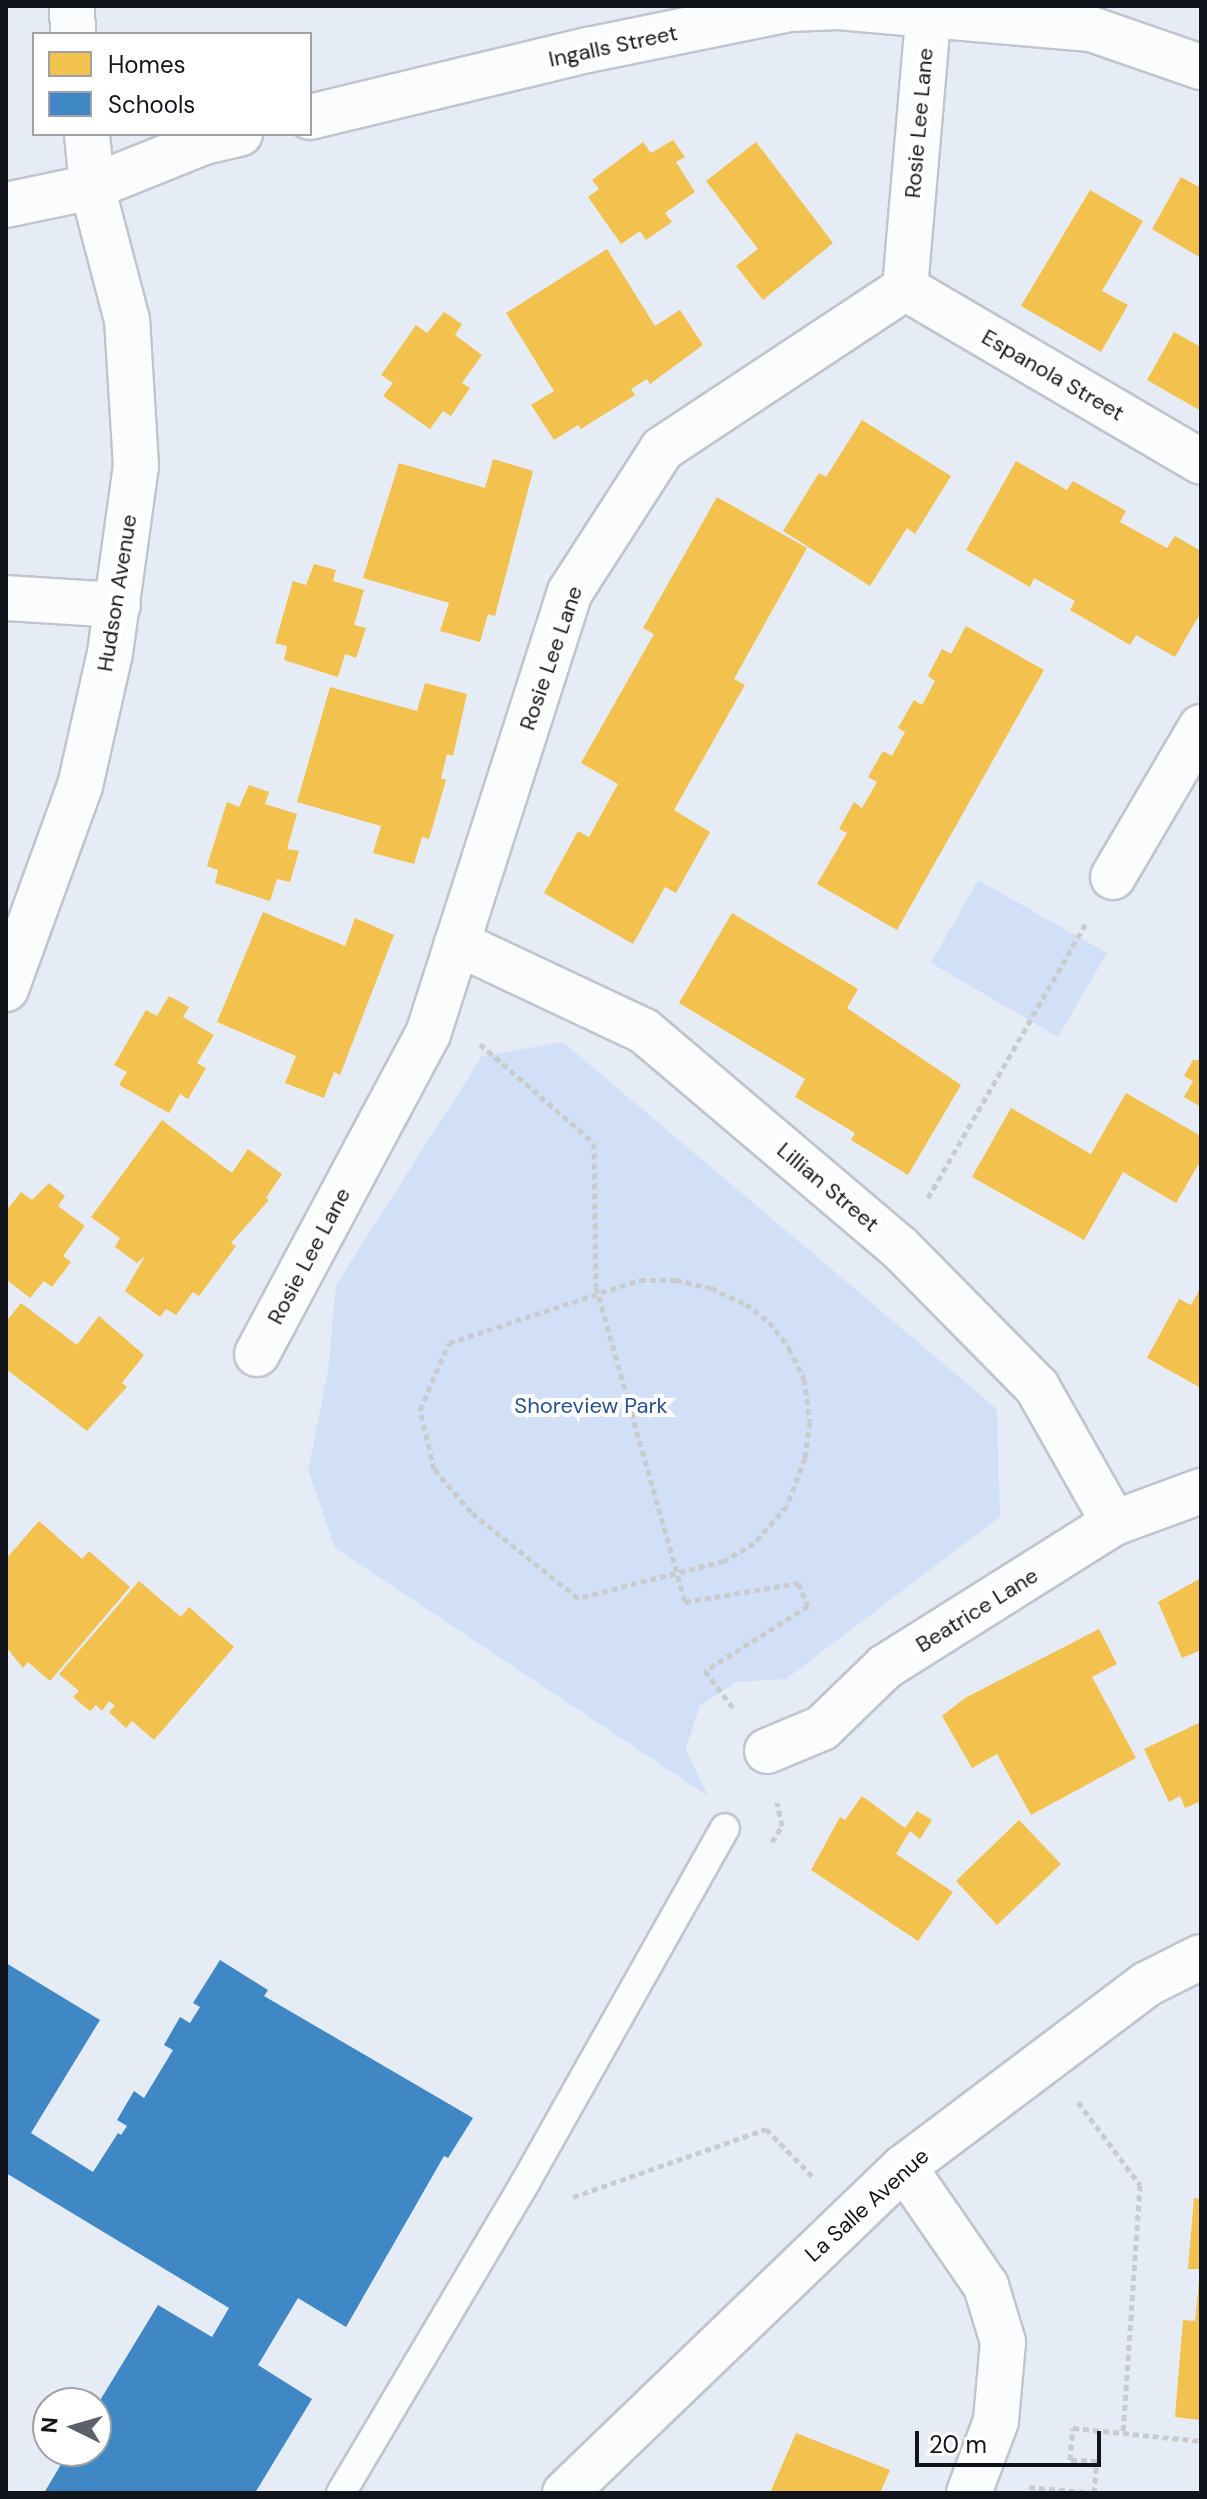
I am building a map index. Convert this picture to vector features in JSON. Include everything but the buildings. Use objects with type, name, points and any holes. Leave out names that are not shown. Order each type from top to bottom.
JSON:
[{"type":"street","points":[[72,6],[73,32]]},
{"type":"street","name":"Ingalls Street","points":[[312,117],[588,50],[790,9],[929,9],[1091,29],[1201,67]]},
{"type":"street","name":"Rosie Lee Lane","points":[[257,1354],[428,1034],[570,592],[662,449],[905,288],[929,9]]},
{"type":"street","name":"Hudson Avenue","points":[[6,989],[80,786],[118,605],[136,466],[130,366],[120,285],[92,187],[87,136]]},
{"type":"street","points":[[6,205],[92,187],[204,142],[231,136]]},
{"type":"street","name":"Espanola Street","points":[[905,288],[1201,462]]},
{"type":"street","points":[[6,598],[118,605]]},
{"type":"street","points":[[1113,877],[1201,727]]},
{"type":"street","name":"Lillian Street","points":[[457,943],[644,1031],[899,1247],[1037,1387],[1114,1523]]},
{"type":"street","name":"Beatrice Lane","points":[[767,1751],[822,1728],[885,1667],[1114,1523],[1201,1491]]},
{"type":"street","name":"La Salle Avenue","points":[[565,2493],[904,2167],[1147,1984],[1201,1957]]},
{"type":"street","points":[[904,2167],[986,2286],[1003,2342],[996,2421],[969,2493]]},
{"type":"lane","points":[[341,2493],[525,2183],[725,1828]]},
{"type":"path","points":[[899,1247],[1113,877]]},
{"type":"path","points":[[436,1006],[594,1143],[598,1293],[685,1602],[798,1583],[808,1606],[705,1671],[767,1751]]},
{"type":"path","points":[[640,1280],[676,1280],[711,1288],[746,1304],[769,1322],[804,1379],[810,1422],[805,1458],[787,1506],[754,1543],[724,1561],[678,1576],[578,1598],[471,1512],[434,1469],[420,1410],[449,1343],[640,1280]]},
{"type":"path","points":[[1075,2098],[1140,2185],[1123,2432]]},
{"type":"path","points":[[560,2201],[766,2129],[852,2217]]},
{"type":"path","points":[[1094,2493],[1097,2461],[1070,2460],[1073,2428],[1201,2441]]},
{"type":"green space","points":[[978,880],[1107,953],[1058,1037],[931,963]]},
{"type":"green space","name":"Shoreview Park","points":[[563,1042],[997,1409],[1000,1517],[786,1679],[737,1682],[700,1705],[686,1749],[708,1796],[335,1548],[308,1470],[328,1370],[336,1285],[482,1056]]}]
